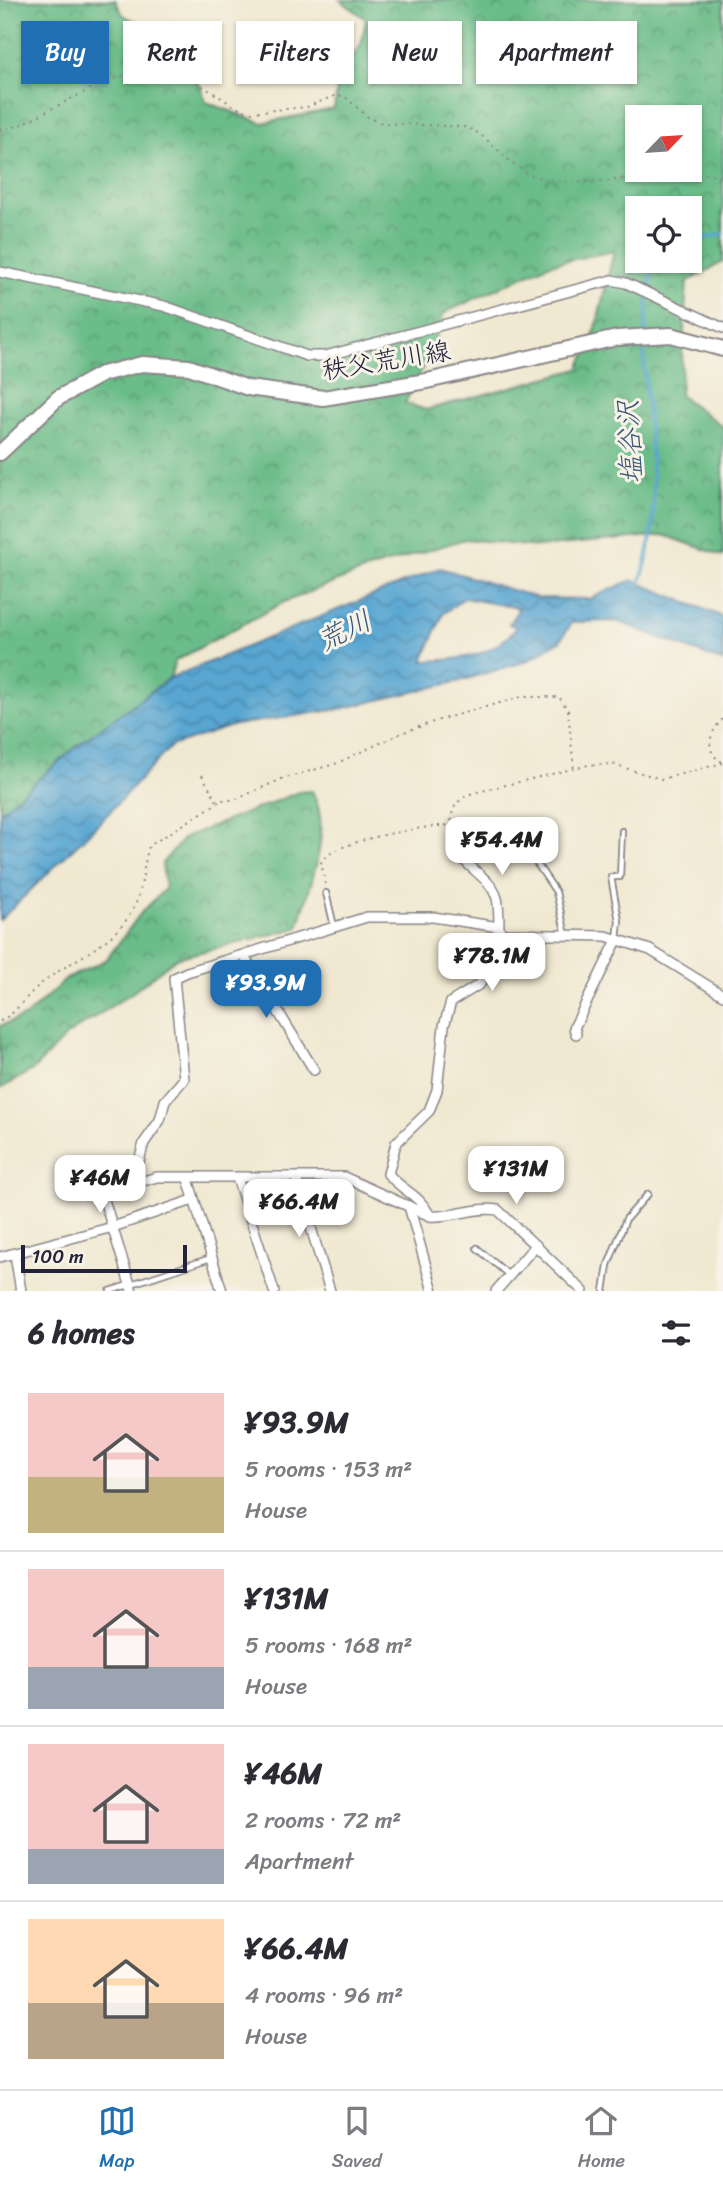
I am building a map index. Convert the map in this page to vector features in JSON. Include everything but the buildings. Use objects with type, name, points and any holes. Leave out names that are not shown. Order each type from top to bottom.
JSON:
[{"type":"main road","name":"秩父荒川線","points":[[0,453],[58,398],[102,374],[142,364],[188,367],[248,388],[323,398],[427,381],[617,338],[671,335],[723,349]]},
{"type":"street","points":[[0,272],[164,306],[307,356],[344,351],[612,280],[626,283],[723,328]]},
{"type":"street","points":[[430,1216],[419,1196],[400,1188],[388,1174],[396,1143],[429,1111],[437,1090],[444,1026],[452,1002],[480,984],[500,930],[497,898],[487,882],[460,858],[455,846]]},
{"type":"street","points":[[131,1288],[102,1193],[102,1184],[128,1171],[139,1161],[144,1143],[160,1120],[164,1101],[184,1079],[174,978],[367,917],[433,917],[500,930],[607,936],[650,950],[723,995]]},
{"type":"street","points":[[576,1034],[573,1028],[617,940]]},
{"type":"street","points":[[243,956],[314,1070]]},
{"type":"street","points":[[102,1193],[157,1177],[344,1177],[430,1216],[445,1217],[489,1208],[498,1210],[583,1291]]},
{"type":"street","points":[[237,1178],[274,1291]]},
{"type":"street","points":[[296,1178],[330,1291]]},
{"type":"street","points":[[188,1179],[222,1291]]},
{"type":"street","points":[[0,1257],[113,1227],[193,1200]]},
{"type":"street","points":[[409,1206],[433,1291]]},
{"type":"street","points":[[498,1291],[536,1245]]},
{"type":"street","points":[[15,1255],[21,1291]]},
{"type":"lane","points":[[617,940],[619,921],[611,877],[620,877],[622,831]]},
{"type":"lane","points":[[535,860],[556,892],[566,935]]},
{"type":"lane","points":[[326,893],[334,926]]},
{"type":"lane","points":[[604,1291],[608,1265],[626,1219],[648,1194]]},
{"type":"lane","points":[[477,1248],[511,1276]]},
{"type":"lane","points":[[110,1291],[131,1288],[212,1258]]},
{"type":"path","points":[[0,129],[18,126],[119,76],[146,71],[194,81],[241,110],[283,111],[344,96],[369,118],[382,123],[465,127],[475,132],[508,162],[541,178],[585,181],[683,172],[723,176]]},
{"type":"path","points":[[0,1021],[13,1014],[36,988],[107,939],[125,922],[136,903],[149,846],[211,810],[220,801],[234,800],[282,779],[335,764],[442,719],[521,697],[559,697],[568,710],[568,740],[574,770]]},
{"type":"path","points":[[455,846],[451,825],[453,807],[459,798],[574,770],[612,764],[661,779],[723,763],[715,758],[709,745],[712,732],[723,719]]},
{"type":"path","points":[[202,775],[210,791],[220,801]]},
{"type":"path","points":[[326,893],[321,861],[325,857],[409,827],[451,825]]},
{"type":"green space","points":[[0,0],[115,0],[123,15],[134,21],[123,21],[123,84],[200,84],[206,102],[262,123],[334,109],[338,84],[354,84],[354,54],[361,44],[366,19],[340,0],[723,0],[723,262],[687,282],[680,395],[723,427],[723,556],[664,535],[538,547],[465,539],[371,568],[284,602],[175,661],[170,678],[82,742],[0,812]],"holes":[[[614,251],[595,331],[579,369],[426,410],[405,403],[431,352],[444,313],[550,264]]]},
{"type":"green space","points":[[312,791],[321,824],[320,841],[298,928],[176,958],[133,992],[66,1036],[34,1069],[0,1089],[0,1026],[26,1016],[66,979],[106,960],[141,913],[165,889],[162,863],[185,837],[299,792]]},
{"type":"water","name":"荒川","points":[[440,568],[538,598],[589,599],[632,580],[723,617],[723,662],[617,621],[572,622],[560,641],[527,661],[460,681],[340,709],[235,725],[171,746],[102,820],[0,920],[0,812],[82,742],[170,678]],"holes":[[[464,598],[519,608],[509,624],[517,627],[497,645],[462,658],[423,661],[443,614]]]},
{"type":"waterway","name":"塩谷沢","points":[[702,238],[723,234]]},
{"type":"waterway","name":"塩谷沢","points":[[645,332],[651,273]]},
{"type":"waterway","name":"塩谷沢","points":[[639,585],[648,555],[653,494],[644,339]]}]
